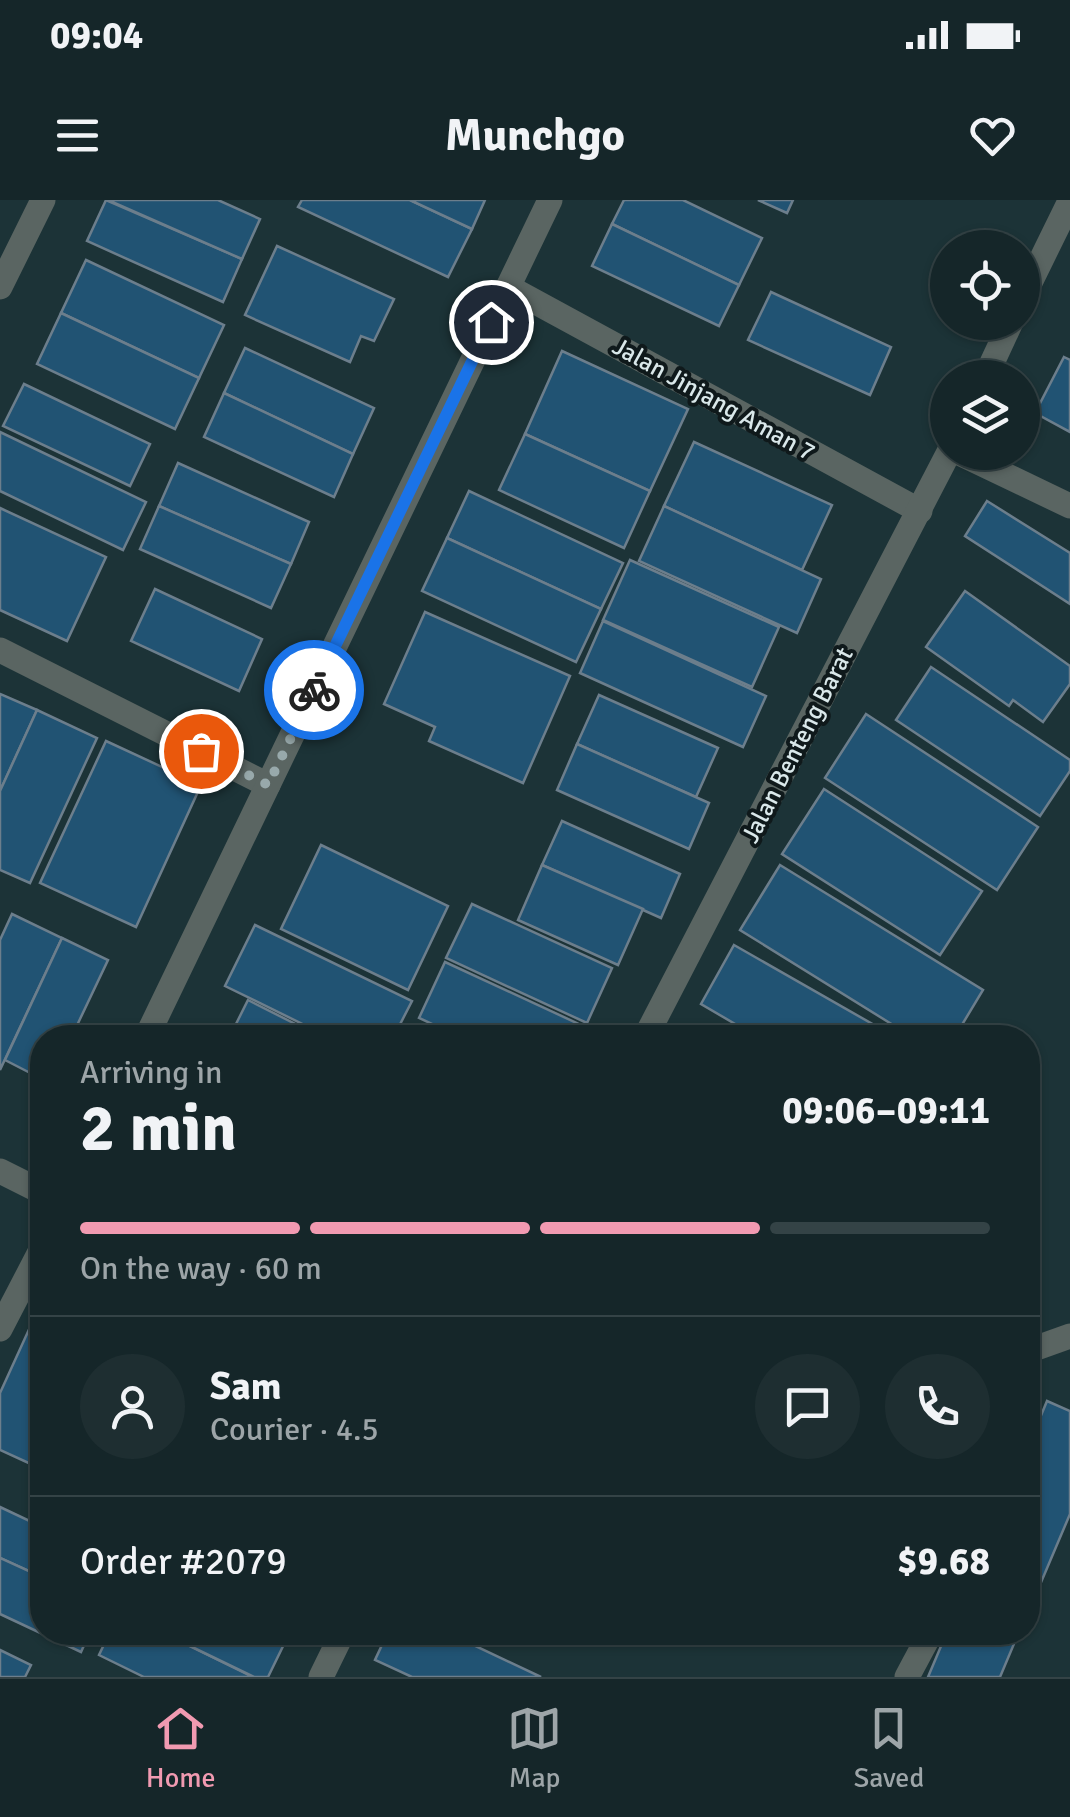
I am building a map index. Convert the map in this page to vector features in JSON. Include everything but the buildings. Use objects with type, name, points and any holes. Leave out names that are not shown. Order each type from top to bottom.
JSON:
[{"type":"street","points":[[0,287],[42,200]]},
{"type":"street","points":[[152,1025],[550,200]]},
{"type":"street","points":[[1040,263],[1070,201]]},
{"type":"street","name":"Jalan Jinjang Aman 7","points":[[508,287],[920,510]]},
{"type":"street","name":"Jalan Benteng Barat","points":[[652,1025],[939,470]]},
{"type":"street","points":[[995,470],[1070,506]]},
{"type":"street","points":[[0,650],[268,785]]},
{"type":"street","points":[[0,1171],[30,1186]]},
{"type":"street","points":[[0,1329],[30,1271]]},
{"type":"street","points":[[1040,1346],[1070,1336]]},
{"type":"street","points":[[321,1677],[336,1645]]},
{"type":"street","points":[[907,1677],[925,1645]]},
{"type":"way so far","points":[[201,751],[268,785],[314,690]]},
{"type":"route","points":[[314,690],[491,322]]}]
